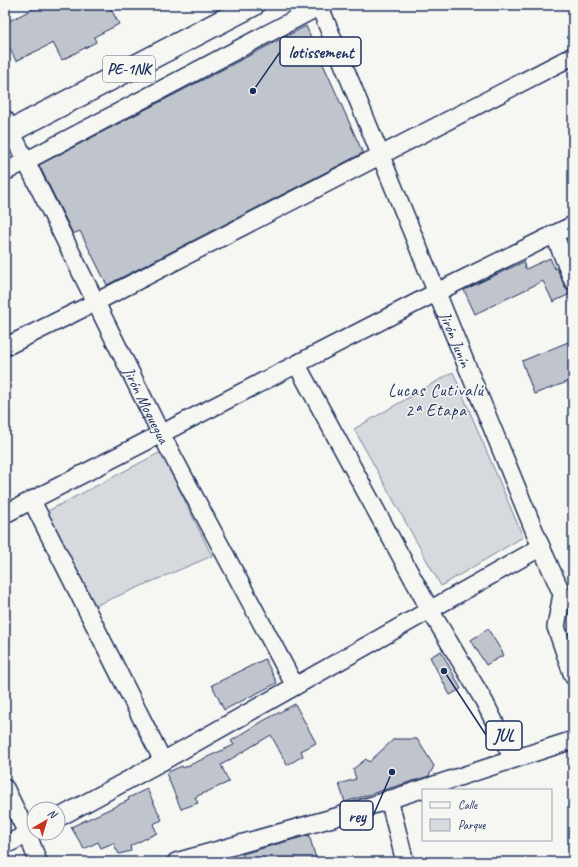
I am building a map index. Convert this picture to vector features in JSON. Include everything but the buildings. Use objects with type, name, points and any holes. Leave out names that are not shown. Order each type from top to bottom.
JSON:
[{"type":"main road","name":"PE-1NK","points":[[7,128],[253,5]]},
{"type":"street","name":"Jirón Junín","points":[[320,5],[540,547],[568,592],[556,627],[573,676]]},
{"type":"street","points":[[5,172],[320,5]]},
{"type":"street","points":[[5,347],[96,302],[573,56]]},
{"type":"street","name":"Jirón Moquegua","points":[[7,128],[96,302],[160,434],[296,686]]},
{"type":"street","points":[[5,514],[437,292],[573,225]]},
{"type":"street","points":[[554,234],[573,281]]},
{"type":"street","points":[[297,365],[430,610],[484,701],[514,759]]},
{"type":"street","points":[[32,501],[163,761]]},
{"type":"street","points":[[66,814],[163,761],[540,547]]},
{"type":"street","points":[[423,789],[573,740]]},
{"type":"street","points":[[5,788],[26,824]]},
{"type":"street","points":[[176,862],[336,817],[422,789]]},
{"type":"street","points":[[389,800],[405,862]]},
{"type":"street","points":[[5,845],[26,835]]},
{"type":"street","points":[[33,841],[38,862]]},
{"type":"green space","points":[[453,372],[523,537],[441,586],[354,429]]},
{"type":"green space","points":[[161,452],[212,556],[92,607],[44,513]]},
{"type":"place","name":"lotissement","points":[[253,91]]},
{"type":"place","name":"JUL","points":[[444,671]]},
{"type":"place","name":"rey","points":[[392,772]]},
{"type":"district","name":"Lucas Cutivalú 2ª Etapa","points":[[436,400]]}]
